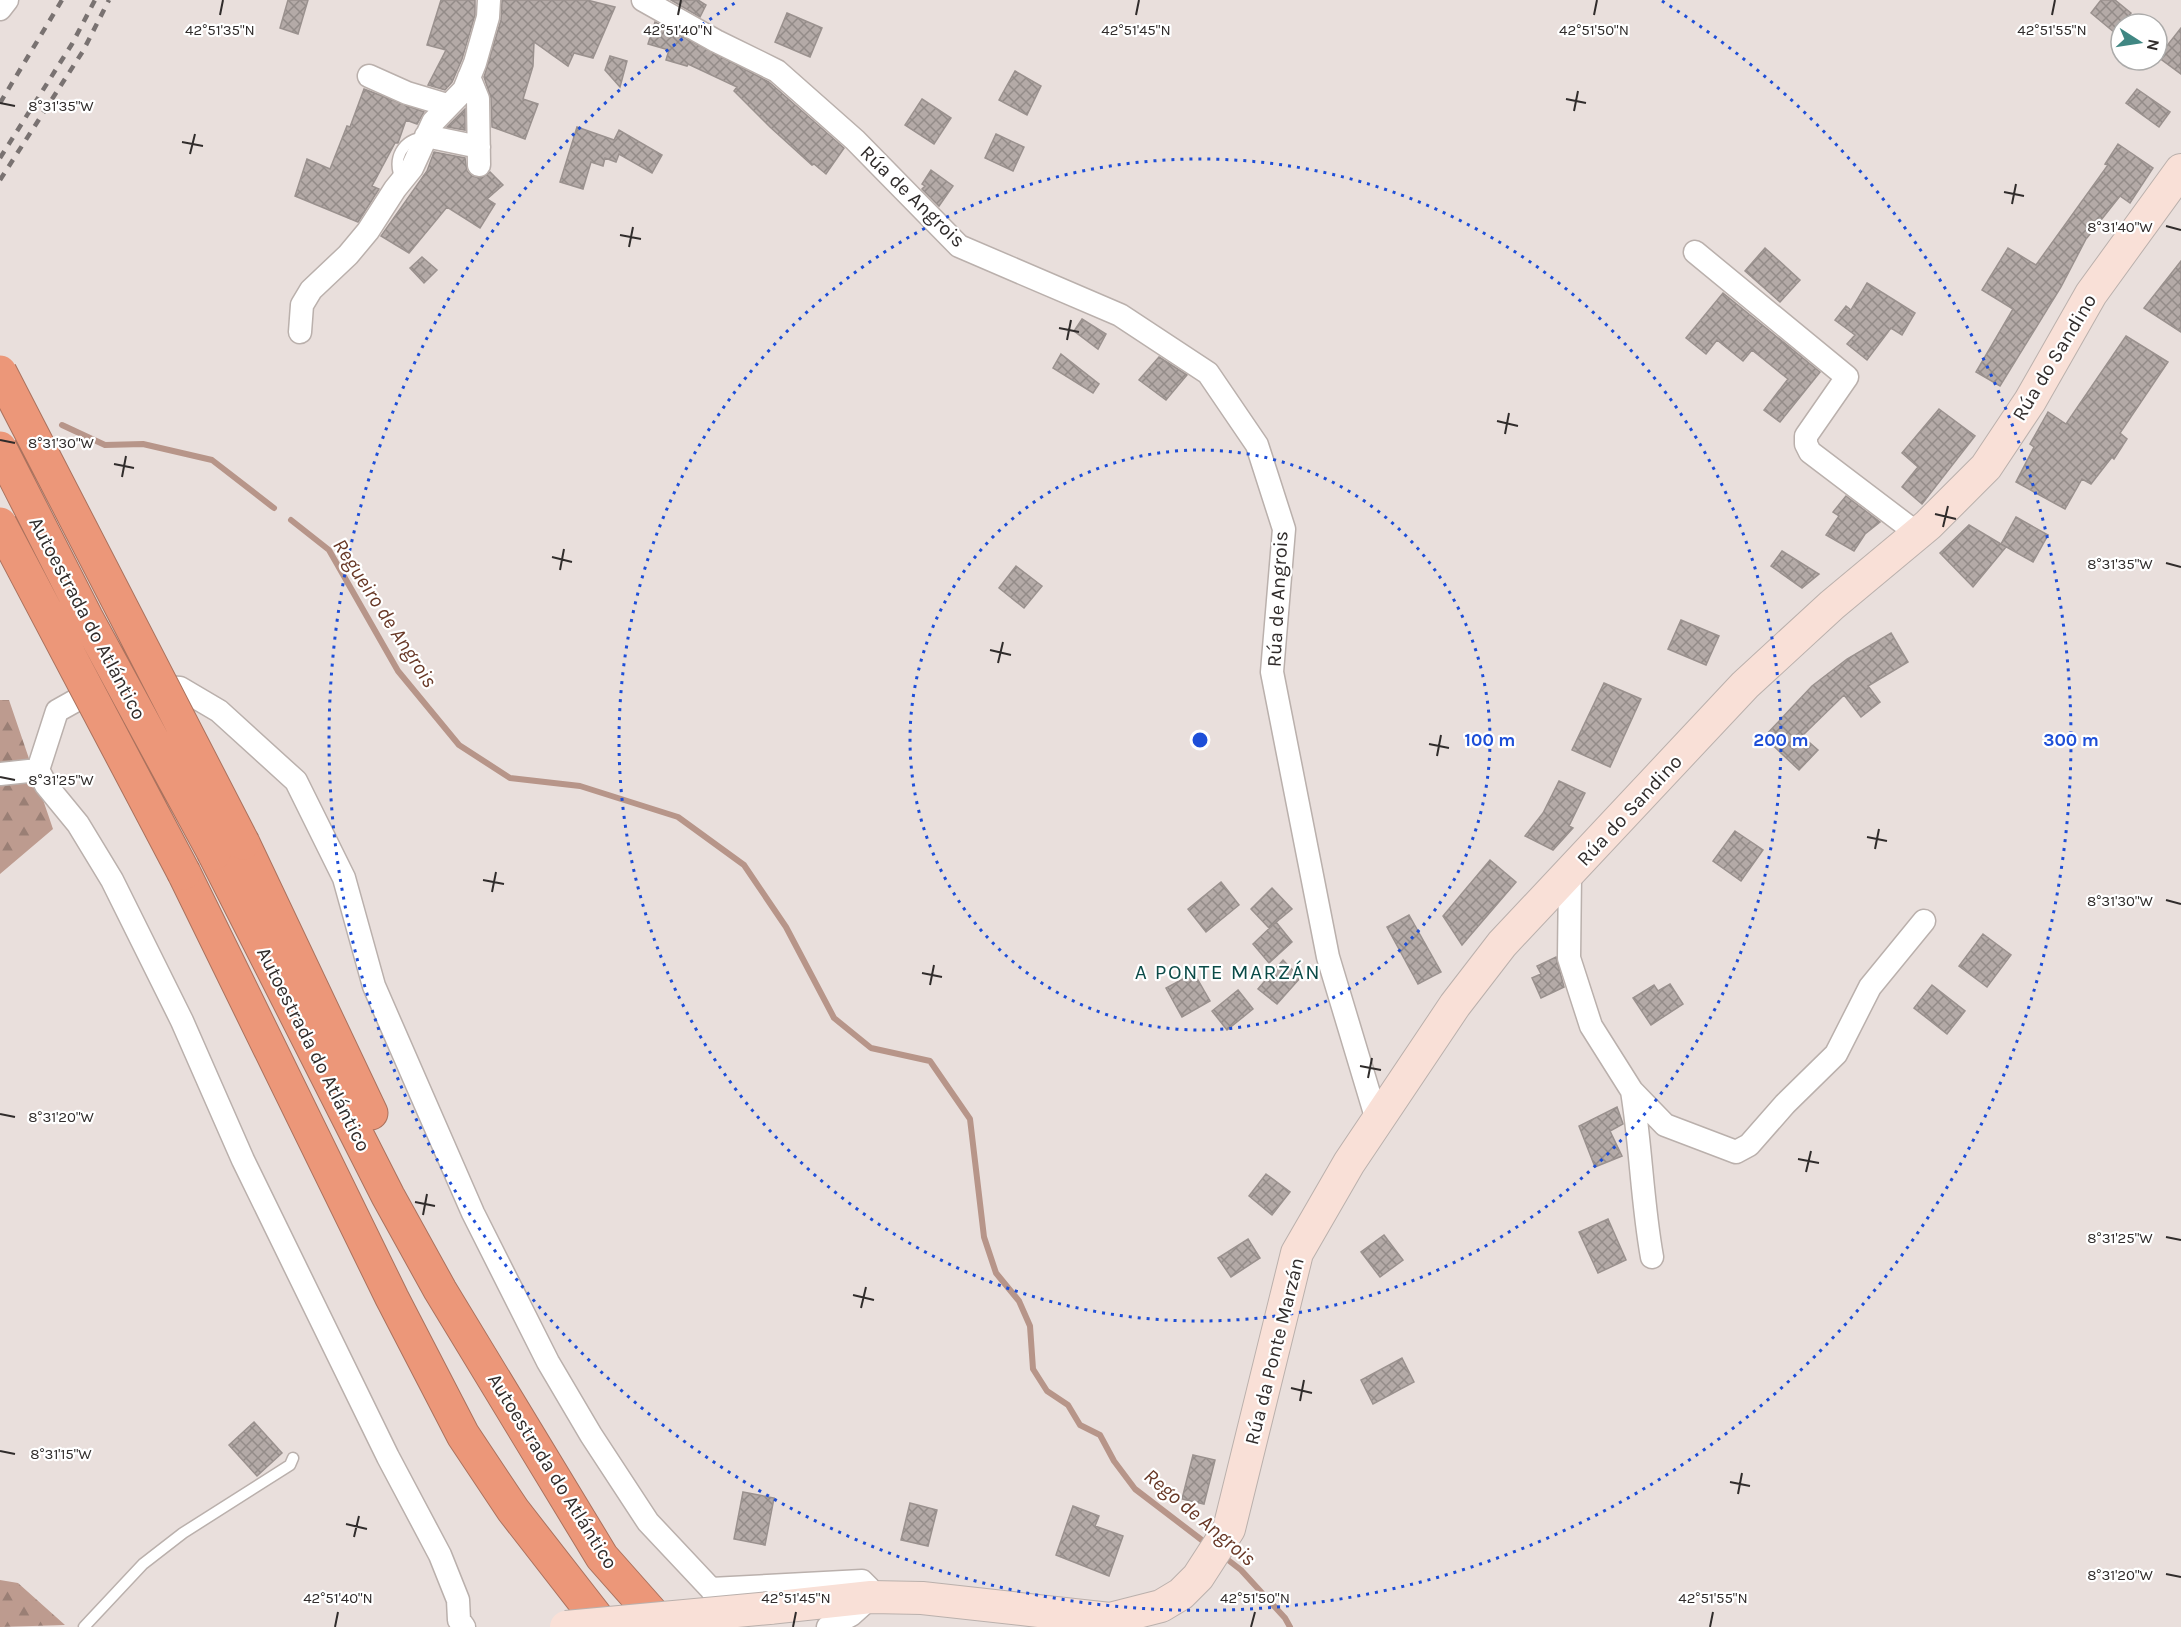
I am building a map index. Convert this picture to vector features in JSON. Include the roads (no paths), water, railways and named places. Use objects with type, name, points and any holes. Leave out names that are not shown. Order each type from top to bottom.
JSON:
[{"type":"highway","points":[[0,372],[229,848]]},
{"type":"highway","name":"Autoestrada do Atlántico","points":[[0,448],[86,616],[229,848],[388,1196],[440,1290],[603,1557],[664,1627]]},
{"type":"highway","name":"Autoestrada do Atlántico","points":[[0,524],[184,873],[387,1287],[464,1435],[513,1510],[604,1627]]},
{"type":"street","points":[[0,9],[7,0]]},
{"type":"street","points":[[300,332],[302,305],[311,290],[362,239],[412,168],[433,122],[464,90],[488,17],[489,0]]},
{"type":"street","name":"Rúa de Angrois","points":[[643,0],[716,41],[777,71],[855,140],[959,246],[1120,315],[1208,373],[1257,445],[1284,529],[1272,672],[1328,957],[1377,1120]]},
{"type":"street","points":[[369,76],[407,93],[447,105]]},
{"type":"street","points":[[426,136],[479,156],[478,99],[470,77]]},
{"type":"street","name":"Rúa do Sandino","points":[[1377,1120],[1455,1005],[1502,944],[1745,685],[1832,605],[1917,534],[1986,466],[2030,401],[2091,294],[2181,170]]},
{"type":"street","points":[[1695,252],[1847,377],[1806,436],[1806,444],[1810,452],[1826,466],[1917,534]]},
{"type":"street","points":[[464,1627],[459,1620],[458,1600],[440,1555],[388,1456],[243,1160],[182,1021],[112,880],[78,824],[46,785],[38,770],[57,711],[107,683],[180,688],[219,711],[296,781],[344,878],[374,986],[473,1214],[508,1284],[555,1373],[642,1512],[682,1560],[711,1589],[737,1627]]},
{"type":"street","points":[[0,774],[38,770]]},
{"type":"street","points":[[1570,873],[1569,958],[1591,1026],[1632,1091],[1665,1125],[1736,1152],[1749,1145],[1785,1104],[1836,1054],[1870,987],[1924,921]]},
{"type":"street","points":[[1632,1091],[1640,1140],[1643,1210],[1652,1257]]},
{"type":"street","name":"Rúa da Ponte Marzán","points":[[871,1597],[922,1598],[1096,1618],[1131,1616],[1153,1609],[1181,1594],[1198,1577],[1229,1529],[1294,1261],[1306,1233],[1377,1120]]},
{"type":"street","points":[[711,1589],[862,1581],[869,1588],[871,1597]]},
{"type":"street","points":[[566,1627],[871,1597]]},
{"type":"street","points":[[828,1627],[851,1615],[871,1597]]},
{"type":"lane","points":[[84,1627],[143,1564],[183,1533],[290,1465],[293,1458]]},
{"type":"waterway","name":"Regueiro de Angrois","points":[[62,425],[105,445],[143,444],[212,460],[274,508]]},
{"type":"waterway","name":"Regueiro de Angrois","points":[[291,520],[329,550],[398,671],[459,745],[510,778],[580,786],[678,817],[744,865],[786,927],[834,1018],[871,1048],[930,1061],[970,1119],[984,1237],[996,1273],[1019,1301],[1030,1326],[1033,1369],[1047,1391],[1068,1405],[1080,1425],[1100,1435],[1114,1461],[1135,1489],[1207,1544]]},
{"type":"waterway","name":"Rego de Angrois","points":[[1223,1556],[1241,1570],[1285,1618],[1290,1627]]},
{"type":"railway","points":[[0,103],[62,0]]},
{"type":"railway","points":[[0,158],[72,44],[95,0]]},
{"type":"railway","points":[[0,180],[83,51],[109,0]]},
{"type":"district","name":"A PONTE MARZÁN","points":[[1228,972]]}]
